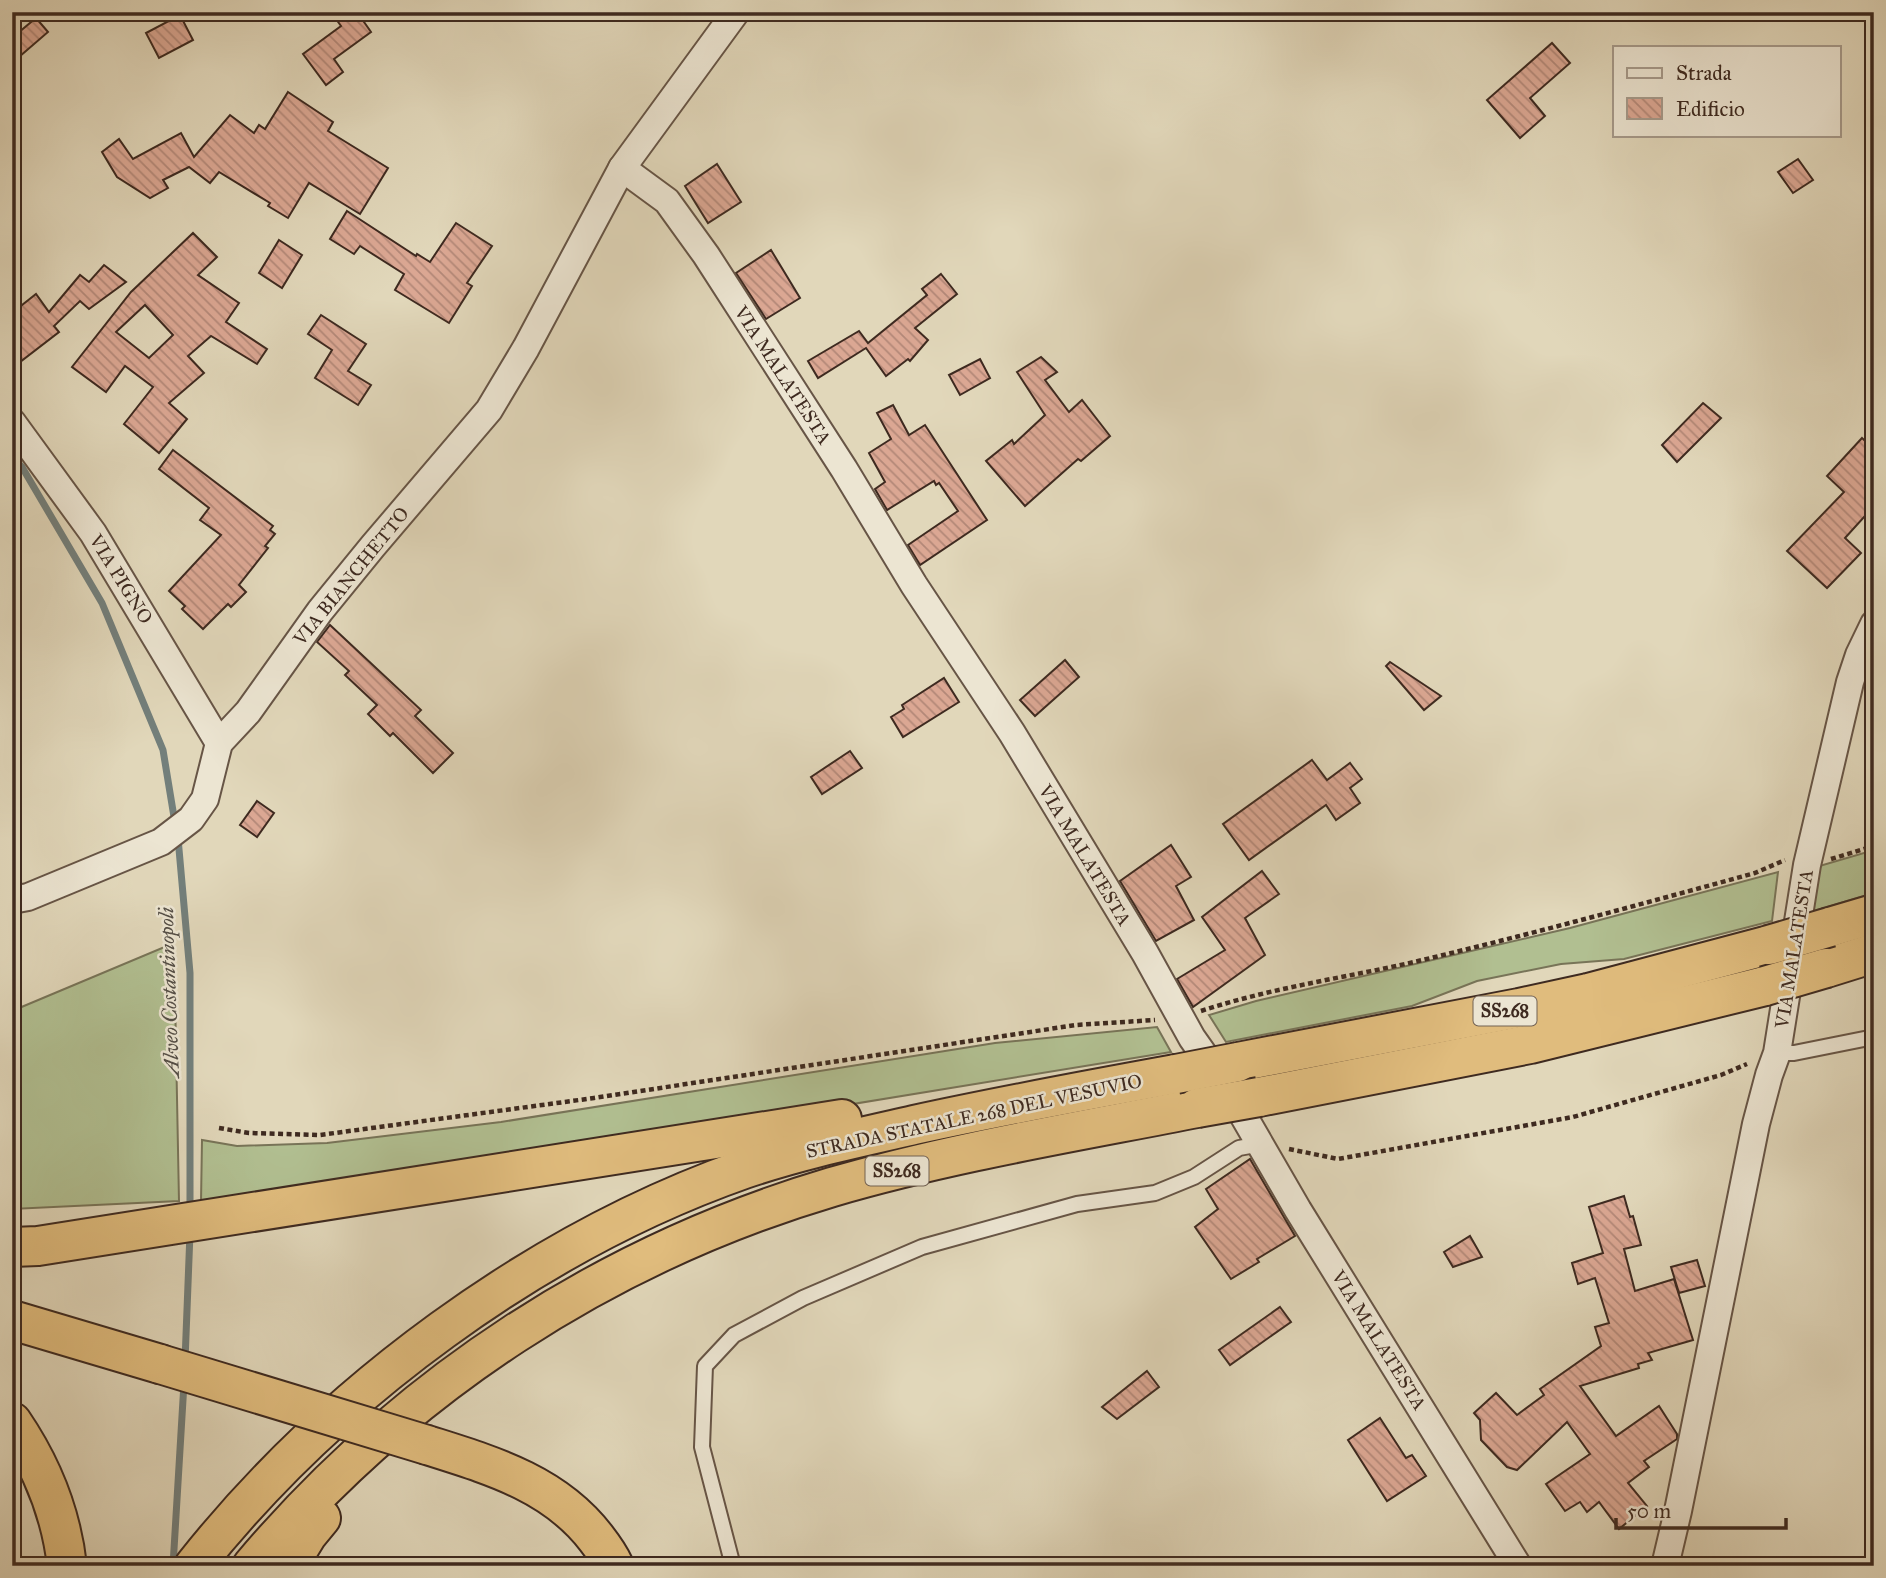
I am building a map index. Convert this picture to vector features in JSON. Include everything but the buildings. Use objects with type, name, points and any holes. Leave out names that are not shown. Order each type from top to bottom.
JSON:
[{"type":"highway","name":"STRADA STATALE 268 DEL VESUVIO","points":[[200,1559],[314,1436],[389,1371],[508,1285],[586,1240],[669,1200],[743,1170],[824,1145],[1008,1105],[1531,1005],[1769,945],[1874,914]]},
{"type":"highway","name":"STRADA STATALE 268 DEL VESUVIO","points":[[252,1566],[283,1529],[344,1468],[418,1402],[516,1331],[609,1276],[684,1240],[833,1187],[976,1151],[1530,1044],[1765,986],[1874,953]]},
{"type":"highway","points":[[12,1247],[38,1246],[856,1117],[924,1109],[1008,1105]]},
{"type":"highway","points":[[288,1566],[307,1535],[372,1466],[435,1414],[512,1357],[609,1276]]},
{"type":"highway","points":[[12,1320],[515,1474],[551,1494],[584,1522],[614,1566]]},
{"type":"highway","points":[[12,1422],[29,1446],[51,1492],[64,1538],[67,1566]]},
{"type":"street","name":"VIA BIANCHETTO","points":[[12,900],[28,897],[160,842],[191,819],[205,799],[219,743],[248,712],[320,611],[364,556],[489,410],[539,325],[622,168],[736,12]]},
{"type":"street","name":"VIA MALATESTA","points":[[622,168],[667,201],[706,255],[844,469],[914,585],[1012,733],[1145,953],[1181,1018],[1228,1089],[1298,1210],[1518,1566]]},
{"type":"street","name":"VIA PIGNO","points":[[12,422],[93,533],[219,743]]},
{"type":"street","name":"VIA MALATESTA","points":[[1665,1566],[1756,1124],[1777,1052],[1807,865],[1850,682],[1874,624]]},
{"type":"lane","points":[[1777,1052],[1794,1053],[1874,1037]]},
{"type":"lane","points":[[733,1566],[702,1447],[705,1366],[734,1335],[803,1298],[922,1247],[1077,1204],[1155,1193],[1194,1177],[1239,1148],[1261,1144]]},
{"type":"path","points":[[219,1128],[249,1133],[320,1135],[594,1098],[1050,1029],[1181,1018],[1243,997],[1413,962],[1581,920],[1755,873],[1784,860],[1807,865],[1874,846]]},
{"type":"path","points":[[1261,1144],[1338,1159],[1350,1157],[1573,1117],[1721,1075],[1777,1052]]},
{"type":"green space","points":[[1874,850],[1874,893],[1807,913],[1816,867]]},
{"type":"green space","points":[[1778,872],[1772,921],[1624,959],[1561,964],[1477,981],[1412,1006],[1226,1042],[1209,1015],[1256,1001],[1570,928]]},
{"type":"green space","points":[[174,943],[179,1201],[12,1209],[12,1011]]},
{"type":"green space","points":[[1157,1027],[1171,1052],[749,1121],[201,1202],[202,1140],[237,1146],[327,1143],[501,1122],[995,1043]]},
{"type":"waterway","name":"Alveo Costantinopoli","points":[[12,457],[22,467],[102,603],[163,750],[175,823]]},
{"type":"waterway","name":"Alveo Costantinopoli","points":[[178,838],[190,973],[190,1211]]},
{"type":"waterway","name":"Alveo Costantinopoli","points":[[185,1361],[190,1233]]},
{"type":"waterway","name":"Alveo Costantinopoli","points":[[173,1566],[184,1383]]}]
